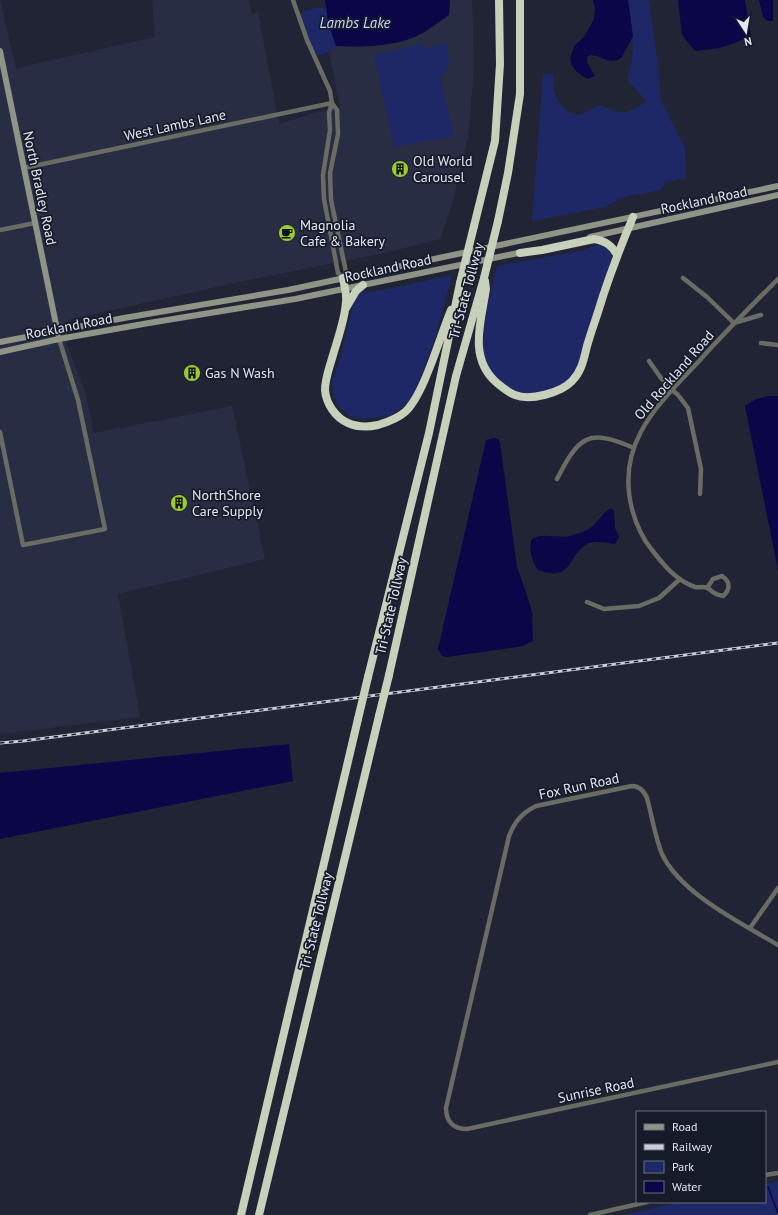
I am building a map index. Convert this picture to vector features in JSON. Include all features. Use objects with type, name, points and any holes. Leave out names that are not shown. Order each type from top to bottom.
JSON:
[{"type":"highway","name":"Tri-State Tollway","points":[[241,1215],[368,677],[429,433],[460,283],[495,141],[500,64],[499,0]]},
{"type":"highway","name":"Tri-State Tollway","points":[[259,1215],[389,674],[452,396],[498,221],[508,173],[520,94],[520,0]]},
{"type":"highway","points":[[484,278],[486,289],[478,339],[481,358],[486,371],[500,386],[514,395],[525,397],[543,395],[558,390],[572,382],[582,366],[587,346],[617,255],[633,217]]},
{"type":"highway","points":[[520,253],[594,240],[603,241],[611,246],[617,255]]},
{"type":"highway","points":[[343,278],[346,301],[345,310],[326,377],[325,390],[326,397],[334,412],[340,419],[357,426],[375,426],[391,421],[405,411],[414,400],[425,377],[458,293]]},
{"type":"highway","points":[[345,310],[356,291],[363,286]]},
{"type":"main road","name":"North Bradley Road","points":[[0,51],[59,339]]},
{"type":"main road","name":"Rockland Road","points":[[0,342],[150,313],[266,294],[778,186]]},
{"type":"main road","name":"Rockland Road","points":[[0,352],[59,339],[363,286],[520,253],[778,195]]},
{"type":"street","points":[[293,0],[307,40],[330,91],[332,103],[337,110],[338,134],[330,172],[331,196],[346,272],[343,278],[338,273],[323,196],[323,175],[330,130],[329,113],[332,103]]},
{"type":"street","name":"West Lambs Lane","points":[[24,168],[332,103]]},
{"type":"street","points":[[325,164],[332,165]]},
{"type":"street","points":[[323,196],[331,196]]},
{"type":"street","points":[[0,230],[35,223]]},
{"type":"street","points":[[330,231],[338,230]]},
{"type":"street","points":[[682,278],[707,297],[734,323],[761,315]]},
{"type":"street","name":"Old Rockland Road","points":[[707,588],[713,579],[722,576],[726,579],[729,587],[723,596],[716,595],[707,588],[696,587],[680,580],[666,568],[650,548],[638,526],[630,500],[628,485],[629,468],[634,448],[644,424],[672,390],[734,323],[778,279]]},
{"type":"street","points":[[0,432],[23,545],[105,529],[78,400],[59,339]]},
{"type":"street","points":[[761,343],[778,346]]},
{"type":"street","points":[[649,361],[661,378],[678,395],[688,408],[701,469],[700,494]]},
{"type":"street","points":[[557,479],[569,457],[579,445],[588,438],[597,436],[608,438],[634,448]]},
{"type":"street","points":[[587,602],[604,609],[639,606],[659,598],[680,580]]},
{"type":"street","name":"Fox Run Road","points":[[449,1093],[509,836],[516,820],[528,810],[536,806],[637,786],[645,792],[661,848],[671,869],[697,894],[778,945]]},
{"type":"street","points":[[750,928],[778,888]]},
{"type":"street","name":"Sunrise Road","points":[[449,1093],[446,1108],[448,1120],[457,1127],[467,1129],[778,1062]]},
{"type":"street","points":[[766,1175],[778,1173]]},
{"type":"street","points":[[590,1215],[643,1203]]},
{"type":"shaded area","points":[[0,0],[16,68],[155,37],[152,0],[249,0],[252,14],[258,12],[279,124],[317,112],[340,107],[329,52],[336,46],[359,47],[402,42],[422,33],[449,15],[450,0],[472,0],[474,65],[469,131],[452,205],[440,239],[389,252],[234,283],[68,320],[67,345],[85,391],[94,433],[232,406],[265,559],[118,594],[140,717],[0,734]]},
{"type":"green space","points":[[628,0],[649,0],[661,101],[685,148],[686,178],[666,182],[661,190],[623,197],[605,207],[532,221],[543,74],[553,74],[554,90],[560,103],[568,111],[576,115],[587,112],[601,105],[617,112],[626,112],[639,107],[646,101],[627,79],[633,50]]},
{"type":"green space","points":[[316,8],[327,8],[328,21],[336,46],[325,54],[317,55],[305,34],[301,22],[303,11]]},
{"type":"green space","points":[[447,43],[449,60],[446,73],[440,75],[454,136],[394,147],[374,55],[423,44],[424,49]]},
{"type":"green space","points":[[592,246],[606,246],[610,251],[614,265],[580,367],[571,380],[541,395],[513,394],[493,377],[482,352],[486,312],[497,266],[585,250]]},
{"type":"green space","points":[[452,275],[436,336],[410,401],[390,416],[362,419],[350,416],[338,406],[333,394],[332,381],[340,359],[354,301],[357,295]]},
{"type":"green space","points":[[778,1181],[778,1215],[622,1215],[677,1203],[766,1203],[766,1184]]},
{"type":"water","name":"Lambs Lake","points":[[325,0],[450,0],[449,15],[421,34],[401,42],[390,44],[336,46],[328,21]]},
{"type":"water","points":[[593,0],[628,0],[633,36],[622,57],[618,60],[606,60],[594,55],[587,57],[587,62],[595,76],[588,79],[576,71],[572,66],[570,58],[575,45],[584,37],[594,19],[595,9]]},
{"type":"water","points":[[678,0],[745,0],[751,37],[720,48],[695,51],[682,35]]},
{"type":"water","points":[[759,0],[773,0],[773,21],[767,21],[763,17]]},
{"type":"water","points":[[768,396],[778,396],[778,570],[745,406],[754,400]]},
{"type":"water","points":[[494,438],[498,439],[500,443],[517,567],[532,612],[533,641],[523,646],[447,657],[442,656],[438,649],[486,440]]},
{"type":"water","points":[[611,508],[614,511],[615,528],[619,537],[615,544],[597,542],[587,544],[580,550],[564,571],[550,573],[538,570],[531,555],[530,547],[532,539],[540,536],[565,537],[582,532],[593,526]]},
{"type":"water","points":[[289,744],[293,781],[0,839],[0,773]]},
{"type":"waterway","points":[[768,1187],[778,1213]]},
{"type":"railway","points":[[0,743],[778,643]]},
{"type":"place","name":"Old World Carousel","points":[[400,169]]},
{"type":"place","name":"Magnolia Cafe & Bakery","points":[[287,233]]},
{"type":"place","name":"Gas N Wash","points":[[192,373]]},
{"type":"place","name":"NorthShore Care Supply","points":[[179,503]]}]
